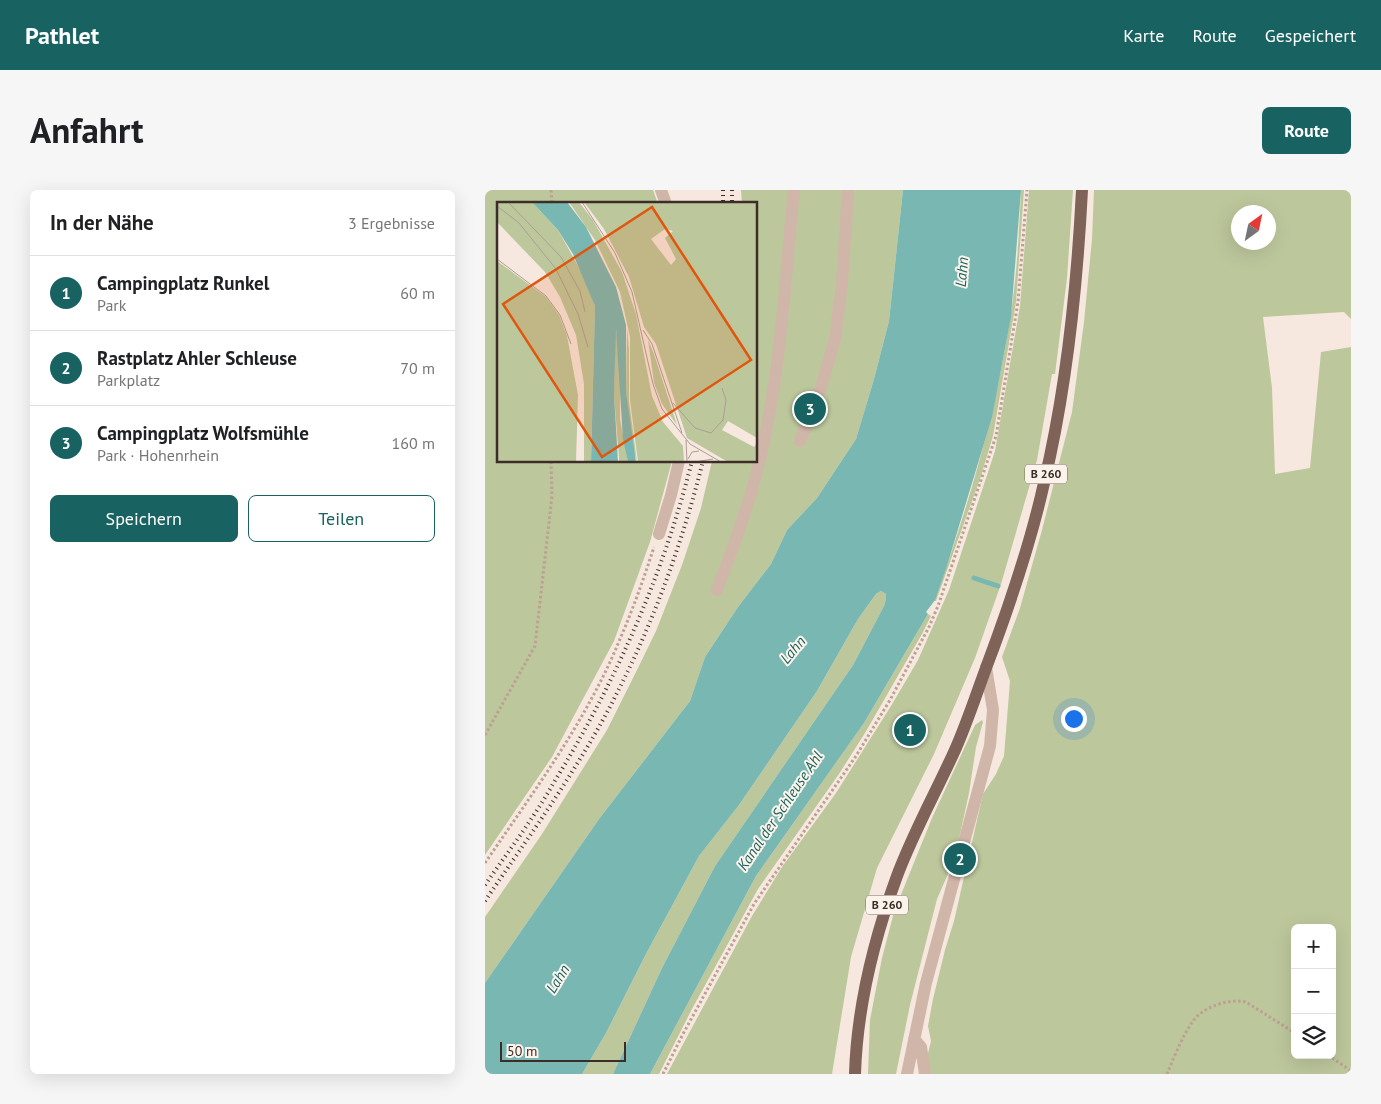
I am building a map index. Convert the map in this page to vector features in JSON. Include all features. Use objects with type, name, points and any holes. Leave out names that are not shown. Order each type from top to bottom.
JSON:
[{"type":"main road","name":"B 260","points":[[855,1074],[856,1040],[863,1000],[885,911],[898,874],[956,747],[987,667],[1021,569],[1045,483],[1062,391],[1077,277],[1082,190]]},
{"type":"street","points":[[717,590],[751,492],[766,432],[778,349],[794,190]]},
{"type":"street","points":[[800,442],[821,387],[835,339],[842,283],[848,190]]},
{"type":"street","points":[[659,534],[679,462]]},
{"type":"street","points":[[907,1074],[926,983],[990,746],[993,710],[987,667]]},
{"type":"street","points":[[914,1039],[921,1046],[925,1074]]},
{"type":"path","points":[[663,1074],[754,904],[856,756],[929,628],[996,436],[1018,302],[1027,190]]},
{"type":"path","points":[[485,735],[535,646],[552,496],[551,462]]},
{"type":"path","points":[[485,863],[554,763],[591,699],[620,640],[659,534]]},
{"type":"path","points":[[934,604],[938,606]]},
{"type":"path","points":[[1167,1074],[1194,1020],[1208,1009],[1226,1001],[1237,1000],[1246,1002],[1291,1030]]},
{"type":"path","points":[[1334,1059],[1351,1071]]},
{"type":"green space","points":[[485,190],[653,190],[657,202],[497,202],[497,462],[672,462],[650,542],[614,641],[552,757],[485,855]]},
{"type":"green space","points":[[741,190],[903,190],[889,321],[856,439],[817,498],[787,530],[771,564],[738,607],[705,657],[690,701],[599,819],[485,983],[485,917],[542,834],[607,730],[638,668],[656,631],[682,565],[701,508],[712,462],[757,462],[757,202],[742,202]]},
{"type":"green space","points":[[1021,190],[1024,190],[1016,302],[993,436],[981,476],[936,601],[934,601],[969,497],[997,391],[1014,287]]},
{"type":"green space","points":[[1029,190],[1073,190],[1067,278],[1055,374],[1052,374],[1037,460],[1001,584],[975,658],[934,754],[877,868],[851,957],[832,1074],[667,1074],[752,916],[782,867],[836,793],[918,660],[949,590],[995,451],[1020,306]]},
{"type":"green space","points":[[1094,190],[1351,190],[1351,319],[1344,312],[1263,317],[1272,388],[1275,474],[1310,468],[1321,352],[1351,347],[1351,1074],[923,1074],[931,1041],[928,1026],[933,999],[954,921],[983,794],[996,774],[1004,756],[1010,681],[1002,657],[1020,608],[1072,412],[1084,322],[1092,239]]},
{"type":"green space","points":[[881,591],[886,594],[884,606],[853,665],[715,866],[662,968],[613,1074],[582,1074],[606,1033],[699,856],[739,805],[817,691],[858,619],[876,594]]},
{"type":"green space","points":[[928,614],[931,616],[922,634],[865,733],[839,774],[758,889],[692,1009],[659,1074],[650,1074],[756,876],[864,723]]},
{"type":"green space","points":[[982,720],[959,839],[948,874],[937,899],[910,1005],[896,1074],[868,1074],[870,1020],[882,958],[894,912],[932,818],[975,725]]},
{"type":"water","points":[[903,190],[1021,190],[1011,317],[992,417],[935,600],[926,612],[928,614],[864,723],[756,876],[650,1074],[613,1074],[662,968],[715,866],[853,665],[884,606],[886,594],[881,591],[876,594],[858,619],[817,691],[739,805],[699,856],[606,1033],[582,1074],[485,1074],[485,983],[599,819],[690,701],[705,657],[738,607],[771,564],[787,530],[817,498],[856,439],[889,321]]},
{"type":"waterway","points":[[974,578],[998,586]]},
{"type":"railway","points":[[723,190],[723,202]]},
{"type":"railway","points":[[732,190],[732,202]]},
{"type":"railway","points":[[485,885],[545,797],[576,746],[617,668],[652,587],[667,546],[692,462]]},
{"type":"railway","points":[[485,901],[573,771],[619,689],[657,606],[687,520],[703,462]]},
{"type":"place","name":"Campingplatz Wolfsmühle","points":[[810,409]]},
{"type":"place","name":"Campingplatz Runkel","points":[[910,730]]},
{"type":"place","name":"Rastplatz Ahler Schleuse","points":[[960,859]]},
{"type":"water label","name":"Lahn","points":[[962,272]]},
{"type":"water label","name":"Lahn","points":[[793,650]]},
{"type":"water label","name":"Kanal der Schleuse Ahl","points":[[780,811]]},
{"type":"water label","name":"Lahn","points":[[558,979]]}]
